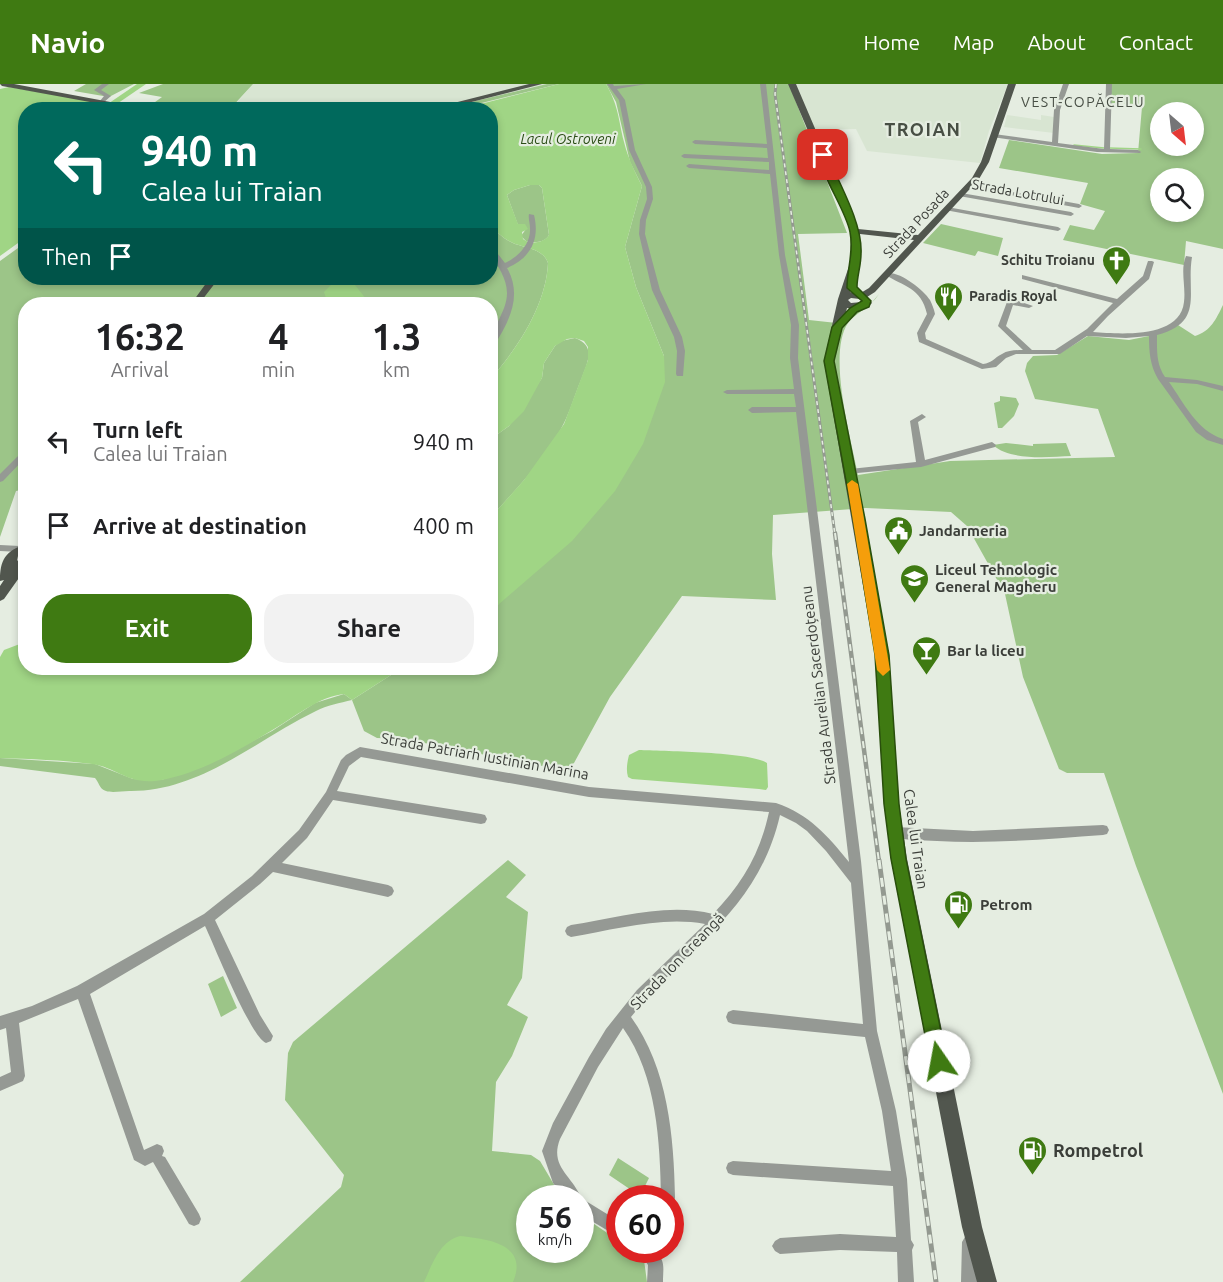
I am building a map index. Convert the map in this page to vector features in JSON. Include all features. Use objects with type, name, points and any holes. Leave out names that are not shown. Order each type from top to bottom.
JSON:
[{"type":"main road","points":[[4,84],[114,102]]},
{"type":"main road","points":[[463,102],[538,84]]},
{"type":"main road","name":"Calea lui Traian","points":[[792,84],[855,231],[857,255],[852,275],[852,288],[861,300]]},
{"type":"main road","name":"Strada Posada","points":[[861,300],[876,295],[886,276],[969,186],[982,167],[1012,84]]},
{"type":"main road","points":[[855,231],[921,238]]},
{"type":"main road","name":"Calea lui Traian","points":[[852,275],[848,280],[829,361],[882,655],[895,832],[903,884],[972,1227],[987,1282]]},
{"type":"main road","points":[[844,299],[861,300]]},
{"type":"main road","points":[[837,327],[861,300]]},
{"type":"main road","points":[[0,577],[17,552]]},
{"type":"main road","points":[[0,596],[17,552]]},
{"type":"street","points":[[105,99],[97,90],[106,84]]},
{"type":"street","points":[[611,86],[643,84]]},
{"type":"street","name":"Strada Aurelian Sacerdoțeanu","points":[[763,84],[782,255],[795,325],[794,354],[856,880],[870,1031],[891,1121],[900,1179],[906,1245],[906,1282]]},
{"type":"street","points":[[1055,145],[1057,110],[1066,84]]},
{"type":"street","points":[[1107,151],[1109,84]]},
{"type":"street","points":[[611,86],[622,100],[632,150],[647,182],[650,199],[643,220],[642,234],[656,290],[678,337],[681,351],[680,374]]},
{"type":"street","points":[[994,136],[1107,151],[1138,152]]},
{"type":"street","points":[[694,142],[771,158]]},
{"type":"street","points":[[703,151],[771,158]]},
{"type":"street","points":[[684,156],[771,158]]},
{"type":"street","points":[[688,166],[771,158]]},
{"type":"street","name":"Strada Posada","points":[[969,186],[1079,206]]},
{"type":"street","name":"Strada Lotrului","points":[[961,195],[1071,214]]},
{"type":"street","points":[[947,209],[1058,229]]},
{"type":"street","points":[[505,266],[516,262],[531,241],[534,233],[531,215]]},
{"type":"street","points":[[498,257],[505,266],[511,283],[511,304],[505,322],[498,333]]},
{"type":"street","points":[[1085,334],[1115,337],[1153,333],[1168,328],[1185,313],[1187,306],[1188,257]]},
{"type":"street","points":[[886,276],[913,286],[926,300],[931,314],[921,338],[926,343],[982,368],[993,365],[1008,354],[1029,351],[1056,352],[1085,334],[1146,277],[1150,262]]},
{"type":"street","points":[[1025,277],[1118,302]]},
{"type":"street","points":[[1029,306],[1015,302],[1010,304],[1002,326],[1029,351]]},
{"type":"street","points":[[1153,333],[1154,363],[1162,379],[1199,429],[1210,438],[1223,442]]},
{"type":"street","points":[[1162,379],[1197,382],[1223,389]]},
{"type":"street","points":[[727,392],[799,391]]},
{"type":"street","points":[[752,410],[801,409]]},
{"type":"street","points":[[921,464],[914,421],[922,417]]},
{"type":"street","points":[[850,472],[921,464],[992,445]]},
{"type":"street","points":[[0,478],[18,459]]},
{"type":"street","name":"Strada Patriarh Iustinian Marina","points":[[6,1021],[82,991],[208,918],[272,866],[303,834],[330,795],[350,758],[366,752],[589,792],[776,808],[796,815],[808,823],[856,880]]},
{"type":"street","points":[[330,795],[481,819]]},
{"type":"street","name":"Strada Ion Creangă","points":[[564,1185],[558,1178],[549,1151],[589,1067],[623,1017],[642,994],[716,921],[753,872],[769,840],[776,808]]},
{"type":"street","points":[[895,832],[934,836],[990,837],[1103,830]]},
{"type":"street","points":[[272,866],[388,891]]},
{"type":"street","points":[[571,931],[674,916],[707,917],[716,921]]},
{"type":"street","points":[[208,918],[255,1020],[266,1036]]},
{"type":"street","points":[[82,991],[139,1155],[145,1159],[159,1156],[194,1219]]},
{"type":"street","name":"Strada Ion Creangă","points":[[623,1017],[638,1038],[660,1106],[667,1146],[668,1185]]},
{"type":"street","points":[[733,1017],[870,1031]]},
{"type":"street","points":[[0,1084],[18,1076],[6,1021]]},
{"type":"street","points":[[733,1168],[900,1179]]},
{"type":"street","points":[[969,1282],[972,1227]]},
{"type":"street","points":[[780,1246],[840,1242],[906,1245]]},
{"type":"street","points":[[655,1282],[658,1263]]},
{"type":"shaded area","points":[[86,84],[134,84],[109,97],[74,91]]},
{"type":"shaded area","points":[[163,84],[253,84],[236,102],[155,102],[162,97],[139,93]]},
{"type":"shaded area","points":[[253,84],[547,84],[469,102],[237,102]]},
{"type":"shaded area","points":[[547,84],[559,84],[486,102],[472,102]]},
{"type":"shaded area","points":[[606,84],[789,84],[847,233],[798,234],[809,320],[846,324],[852,315],[864,309],[848,323],[842,337],[840,355],[840,375],[846,419],[858,475],[950,461],[1115,457],[1098,409],[1035,399],[1025,371],[1027,363],[1033,356],[1057,355],[1088,336],[1129,340],[1154,335],[1178,325],[1195,336],[1209,328],[1223,305],[1223,1094],[1136,866],[1104,773],[1067,773],[1059,769],[1023,677],[1005,594],[967,526],[951,512],[866,508],[773,515],[772,554],[776,600],[682,596],[610,697],[574,763],[563,770],[404,739],[377,738],[364,731],[352,700],[391,675],[498,675],[498,605],[664,356],[636,287],[625,247],[642,186],[630,162],[616,102]]},
{"type":"shaded area","points":[[789,84],[1008,84],[989,131],[980,163],[867,151],[856,129],[807,130]]},
{"type":"shaded area","points":[[1111,84],[1223,84],[1223,249],[1186,241],[1184,265],[1063,240],[1070,225],[1094,230],[1105,211],[1080,204],[1088,183],[999,168],[1009,140],[1102,154],[1138,153],[1142,107],[1110,103]]},
{"type":"shaded area","points":[[1007,115],[1041,120],[1041,115],[1054,117],[1054,133],[1004,127]]},
{"type":"shaded area","points":[[530,185],[539,185],[542,188],[549,235],[545,240],[539,242],[526,241],[521,236],[526,229],[518,225],[507,195]]},
{"type":"shaded area","points":[[941,224],[1003,238],[998,256],[978,251],[975,256],[923,243]]},
{"type":"shaded area","points":[[498,232],[515,244],[539,252],[548,263],[542,294],[529,325],[498,369],[498,297],[18,297],[18,491],[0,537],[0,261],[18,248],[18,285],[498,285]]},
{"type":"shaded area","points":[[575,338],[582,341],[588,350],[586,367],[557,436],[521,484],[498,509],[498,434],[509,426],[542,378],[544,363],[561,341]]},
{"type":"shaded area","points":[[1000,396],[1016,398],[1019,404],[1014,416],[1002,428],[998,428],[994,403],[1000,401]]},
{"type":"shaded area","points":[[1006,443],[1033,446],[1033,444],[1066,443],[1071,456],[1019,456],[1009,454],[993,445]]},
{"type":"shaded area","points":[[344,694],[352,700],[316,711],[204,774],[155,789],[108,792],[102,789],[95,778],[0,766],[0,758],[95,764],[133,779],[161,780],[204,766],[272,731],[315,703]]},
{"type":"shaded area","points":[[508,860],[526,875],[506,897],[528,912],[522,978],[507,1005],[528,1017],[512,1056],[496,1082],[492,1151],[531,1155],[540,1161],[554,1185],[516,1185],[516,1263],[594,1263],[594,1224],[606,1232],[606,1263],[644,1263],[647,1282],[240,1282],[341,1187],[344,1175],[285,1100],[288,1053],[293,1042]]},
{"type":"shaded area","points":[[223,976],[237,1008],[221,1017],[208,984]]},
{"type":"shaded area","points":[[618,1158],[649,1178],[646,1185],[624,1185],[609,1175]]},
{"type":"water","name":"Lacul Ostroveni","points":[[559,84],[606,84],[616,106],[628,154],[642,186],[625,247],[636,287],[664,356],[665,382],[643,444],[615,491],[572,541],[498,605],[498,509],[524,480],[564,424],[588,360],[588,347],[584,341],[575,338],[567,339],[555,346],[544,363],[542,378],[524,411],[498,434],[498,369],[529,325],[542,294],[548,263],[539,252],[515,244],[499,233],[498,102],[488,102]],"holes":[[[530,185],[539,185],[542,188],[549,235],[540,241],[529,242],[523,239],[522,232],[528,229],[525,224],[518,224],[507,195]]]},
{"type":"water","points":[[9,87],[97,102],[18,102],[18,243],[0,256],[0,89]]},
{"type":"water","points":[[331,285],[355,285],[364,297],[326,297],[324,292]]},
{"type":"water","points":[[18,645],[18,675],[391,675],[352,700],[344,694],[318,702],[251,743],[208,765],[162,780],[141,781],[92,764],[0,758],[0,657],[4,650]]},
{"type":"water","points":[[639,750],[706,753],[758,759],[767,763],[768,787],[766,790],[632,779],[628,777],[627,772],[629,755]]},
{"type":"water","points":[[460,1236],[493,1242],[511,1252],[515,1259],[516,1269],[513,1282],[424,1282],[442,1248]]},
{"type":"waterway","points":[[114,102],[142,84]]},
{"type":"waterway","points":[[1074,145],[1104,148]]},
{"type":"waterway","points":[[1109,148],[1141,149]]},
{"type":"railway","points":[[776,84],[775,94],[835,535]]},
{"type":"railway","points":[[835,533],[879,862]]},
{"type":"railway","points":[[879,860],[936,1282]]},
{"type":"slow traffic","points":[[852,484],[883,670]]},
{"type":"place","name":"Schitu Troianu","points":[[1116,286]]},
{"type":"place","name":"Paradis Royal","points":[[948,322]]},
{"type":"place","name":"Jandarmeria","points":[[898,556]]},
{"type":"place","name":"Liceul Tehnologic General Magheru","points":[[914,604]]},
{"type":"place","name":"Bar la liceu","points":[[926,676]]},
{"type":"place","name":"Petrom","points":[[959,930]]},
{"type":"place","name":"Rompetrol","points":[[1032,1176]]},
{"type":"district","name":"VEST-COPĂCELU","points":[[1083,102]]},
{"type":"district","name":"TROIAN","points":[[923,129]]},
{"type":"route","points":[[823,155],[855,231],[857,255],[852,275],[852,288],[855,293],[867,301],[865,305],[848,315],[837,327],[831,347],[830,373],[859,519],[882,655],[892,804],[899,859],[939,1061]]}]
